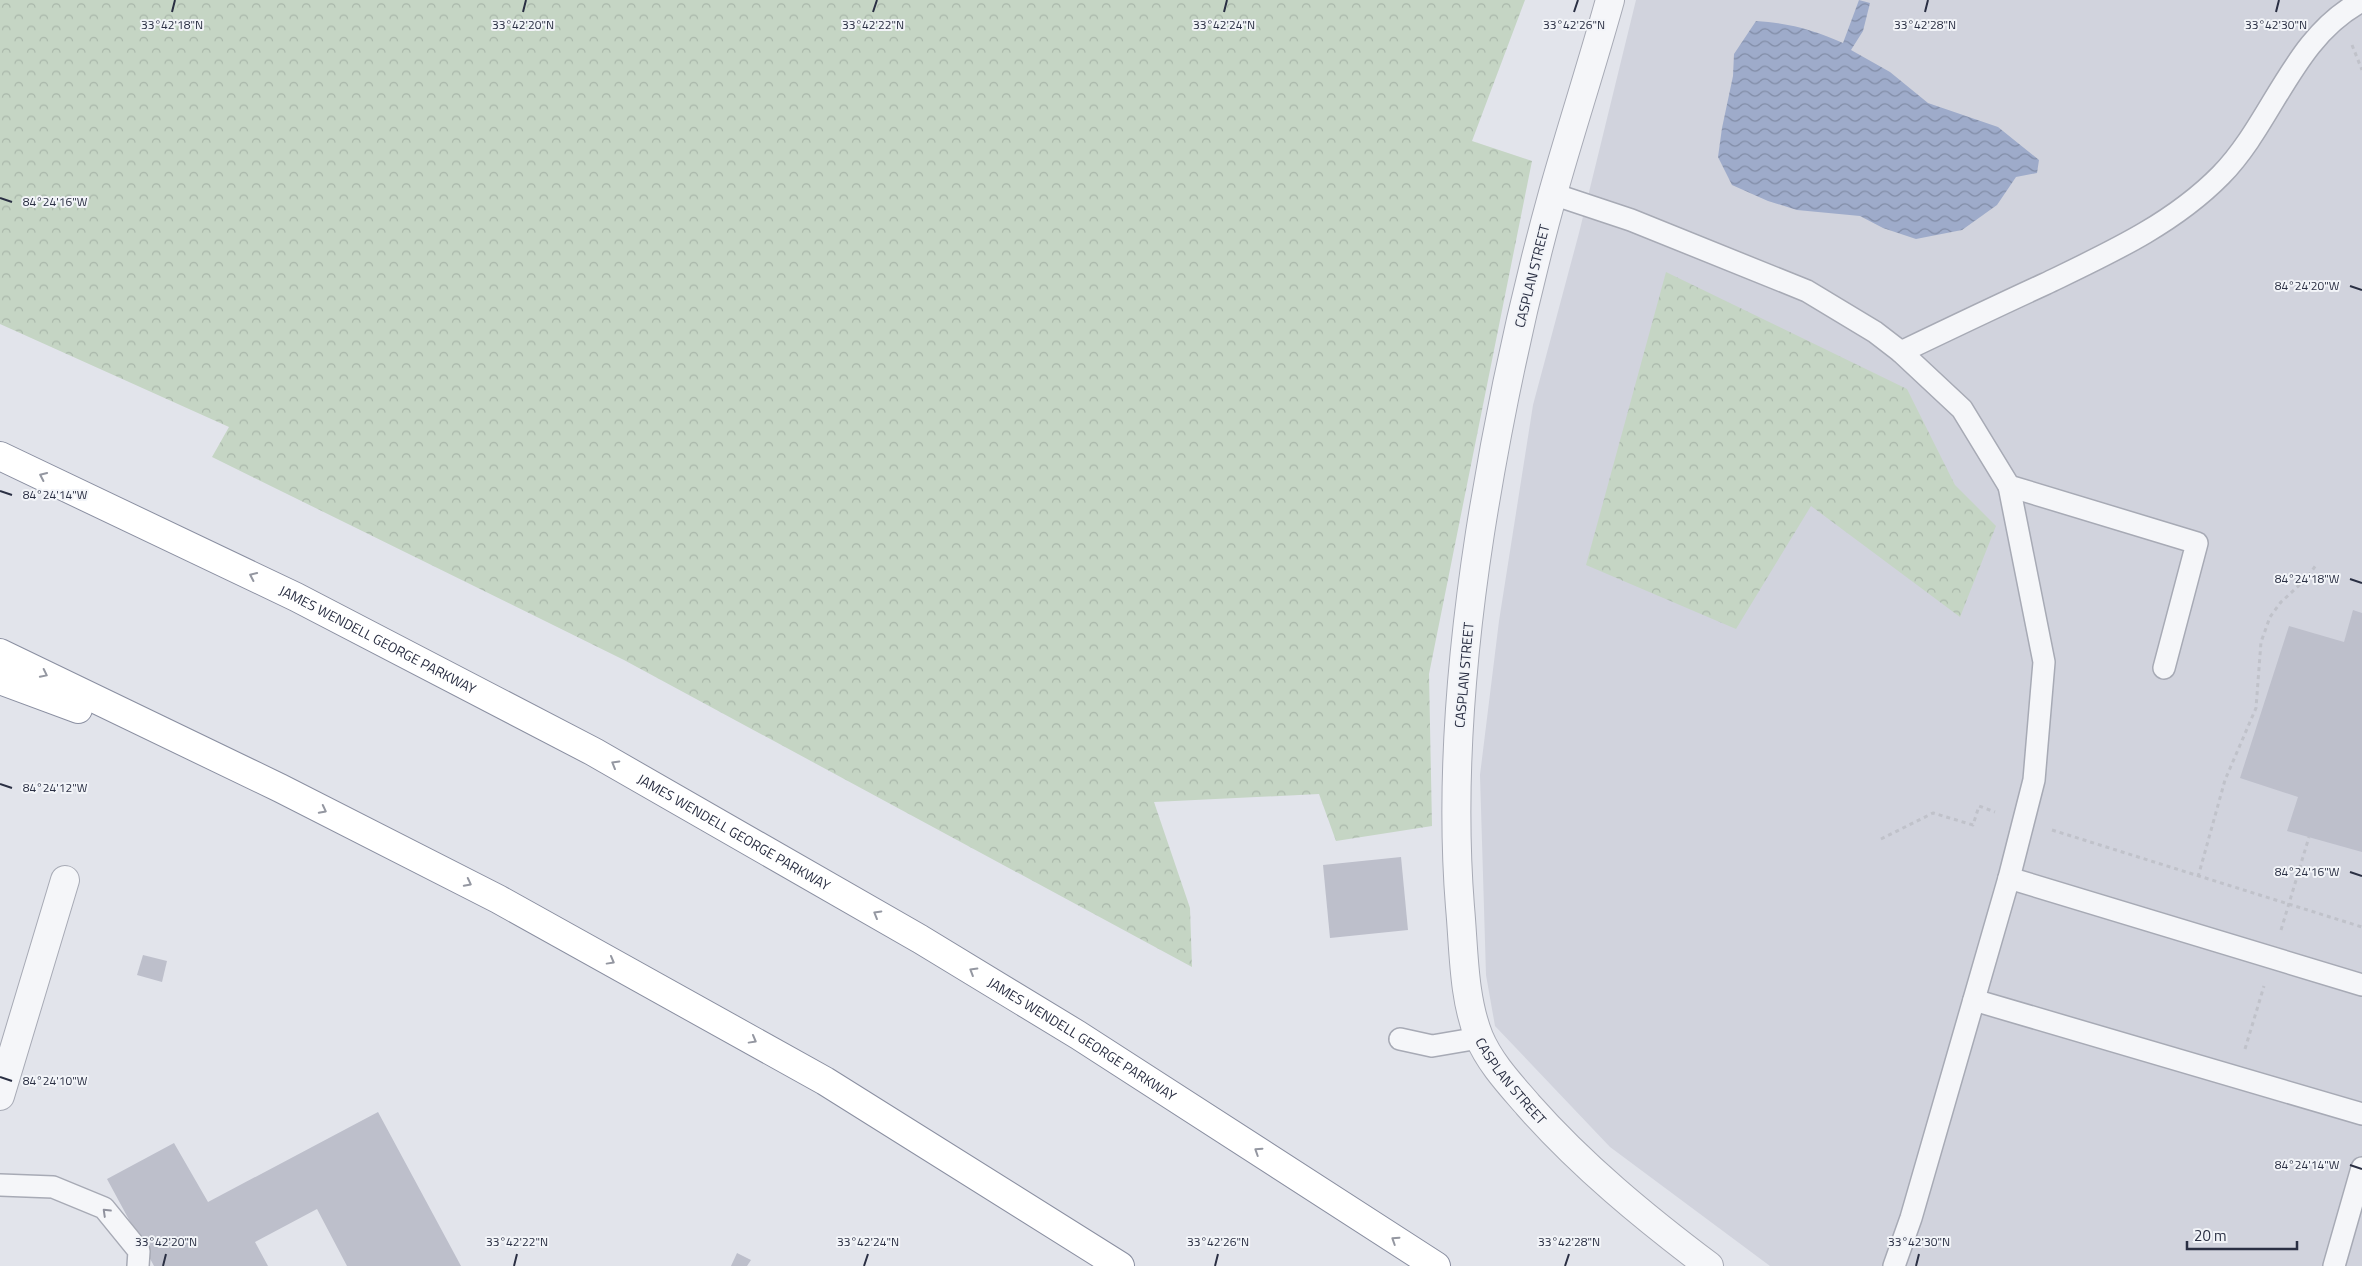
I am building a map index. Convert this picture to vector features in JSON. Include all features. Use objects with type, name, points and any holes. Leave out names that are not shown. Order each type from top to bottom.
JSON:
[{"type":"highway","name":"JAMES WENDELL GEORGE PARKWAY","points":[[0,456],[296,597],[594,752],[920,938],[1078,1035],[1436,1266]]},
{"type":"highway","points":[[0,653],[280,788],[498,899],[816,1076],[1120,1266]]},
{"type":"highway","points":[[0,680],[280,788]]},
{"type":"street","name":"CASPLAN STREET","points":[[1610,0],[1553,194],[1518,334],[1490,473],[1471,591],[1460,704],[1456,793],[1457,873],[1468,996],[1480,1038],[1491,1060],[1551,1131],[1592,1172],[1653,1224],[1709,1266]]},
{"type":"street","points":[[0,1096],[65,880]]},
{"type":"lane","points":[[1902,352],[2117,250],[2184,208],[2222,174],[2254,133],[2302,56],[2321,33],[2340,13],[2362,1]]},
{"type":"lane","points":[[1553,194],[1631,220],[1807,291],[1875,332],[1902,352],[1962,409],[2009,486],[2044,662],[2034,780],[2010,878],[1911,1218],[1894,1266]]},
{"type":"lane","points":[[2009,486],[2197,543],[2164,668]]},
{"type":"lane","points":[[2010,878],[2362,985]]},
{"type":"lane","points":[[1974,1000],[2362,1114]]},
{"type":"lane","points":[[1400,1039],[1432,1046],[1480,1038]]},
{"type":"lane","points":[[2334,1266],[2362,1168]]},
{"type":"lane","points":[[0,1185],[53,1187],[104,1208],[139,1251],[138,1266]]},
{"type":"path","points":[[2198,877],[2226,780],[2256,708],[2261,642],[2270,617],[2281,602],[2306,579],[2316,565]]},
{"type":"path","points":[[1881,839],[1933,813],[1973,825],[1979,806],[2000,814]]},
{"type":"path","points":[[2044,828],[2362,927]]},
{"type":"path","points":[[2251,1031],[2309,837]]},
{"type":"shaded area","points":[[1636,0],[2362,0],[2362,1266],[1770,1266],[1610,1147],[1495,1026],[1486,975],[1480,775],[1499,621],[1533,405],[1579,233]]},
{"type":"green space","points":[[0,0],[1525,0],[1472,141],[1532,161],[1429,674],[1432,826],[1336,841],[1319,794],[1154,802],[1190,908],[1192,967],[624,660],[212,457],[229,427],[0,324]]},
{"type":"green space","points":[[1666,272],[1907,389],[1955,485],[1996,526],[1960,617],[1811,506],[1736,629],[1586,565]]},
{"type":"water","points":[[1859,0],[1870,3],[1863,31],[1851,50],[1890,72],[1928,103],[1998,127],[2039,160],[2037,173],[2016,177],[1997,205],[1962,230],[1916,239],[1883,228],[1860,216],[1797,210],[1768,201],[1732,185],[1718,157],[1733,76],[1734,54],[1756,21],[1779,23],[1801,28],[1843,43]]},
{"type":"building","points":[[2353,610],[2362,613],[2362,852],[2287,831],[2298,797],[2240,778],[2289,626],[2344,642]]},
{"type":"building","points":[[1401,857],[1408,930],[1330,938],[1323,865]]},
{"type":"building","points":[[143,955],[167,961],[162,982],[137,975]]},
{"type":"building","points":[[378,1112],[461,1266],[347,1266],[317,1209],[255,1242],[268,1266],[154,1266],[107,1179],[174,1143],[208,1202]]},
{"type":"building","points":[[737,1253],[751,1260],[747,1266],[731,1266]]}]
